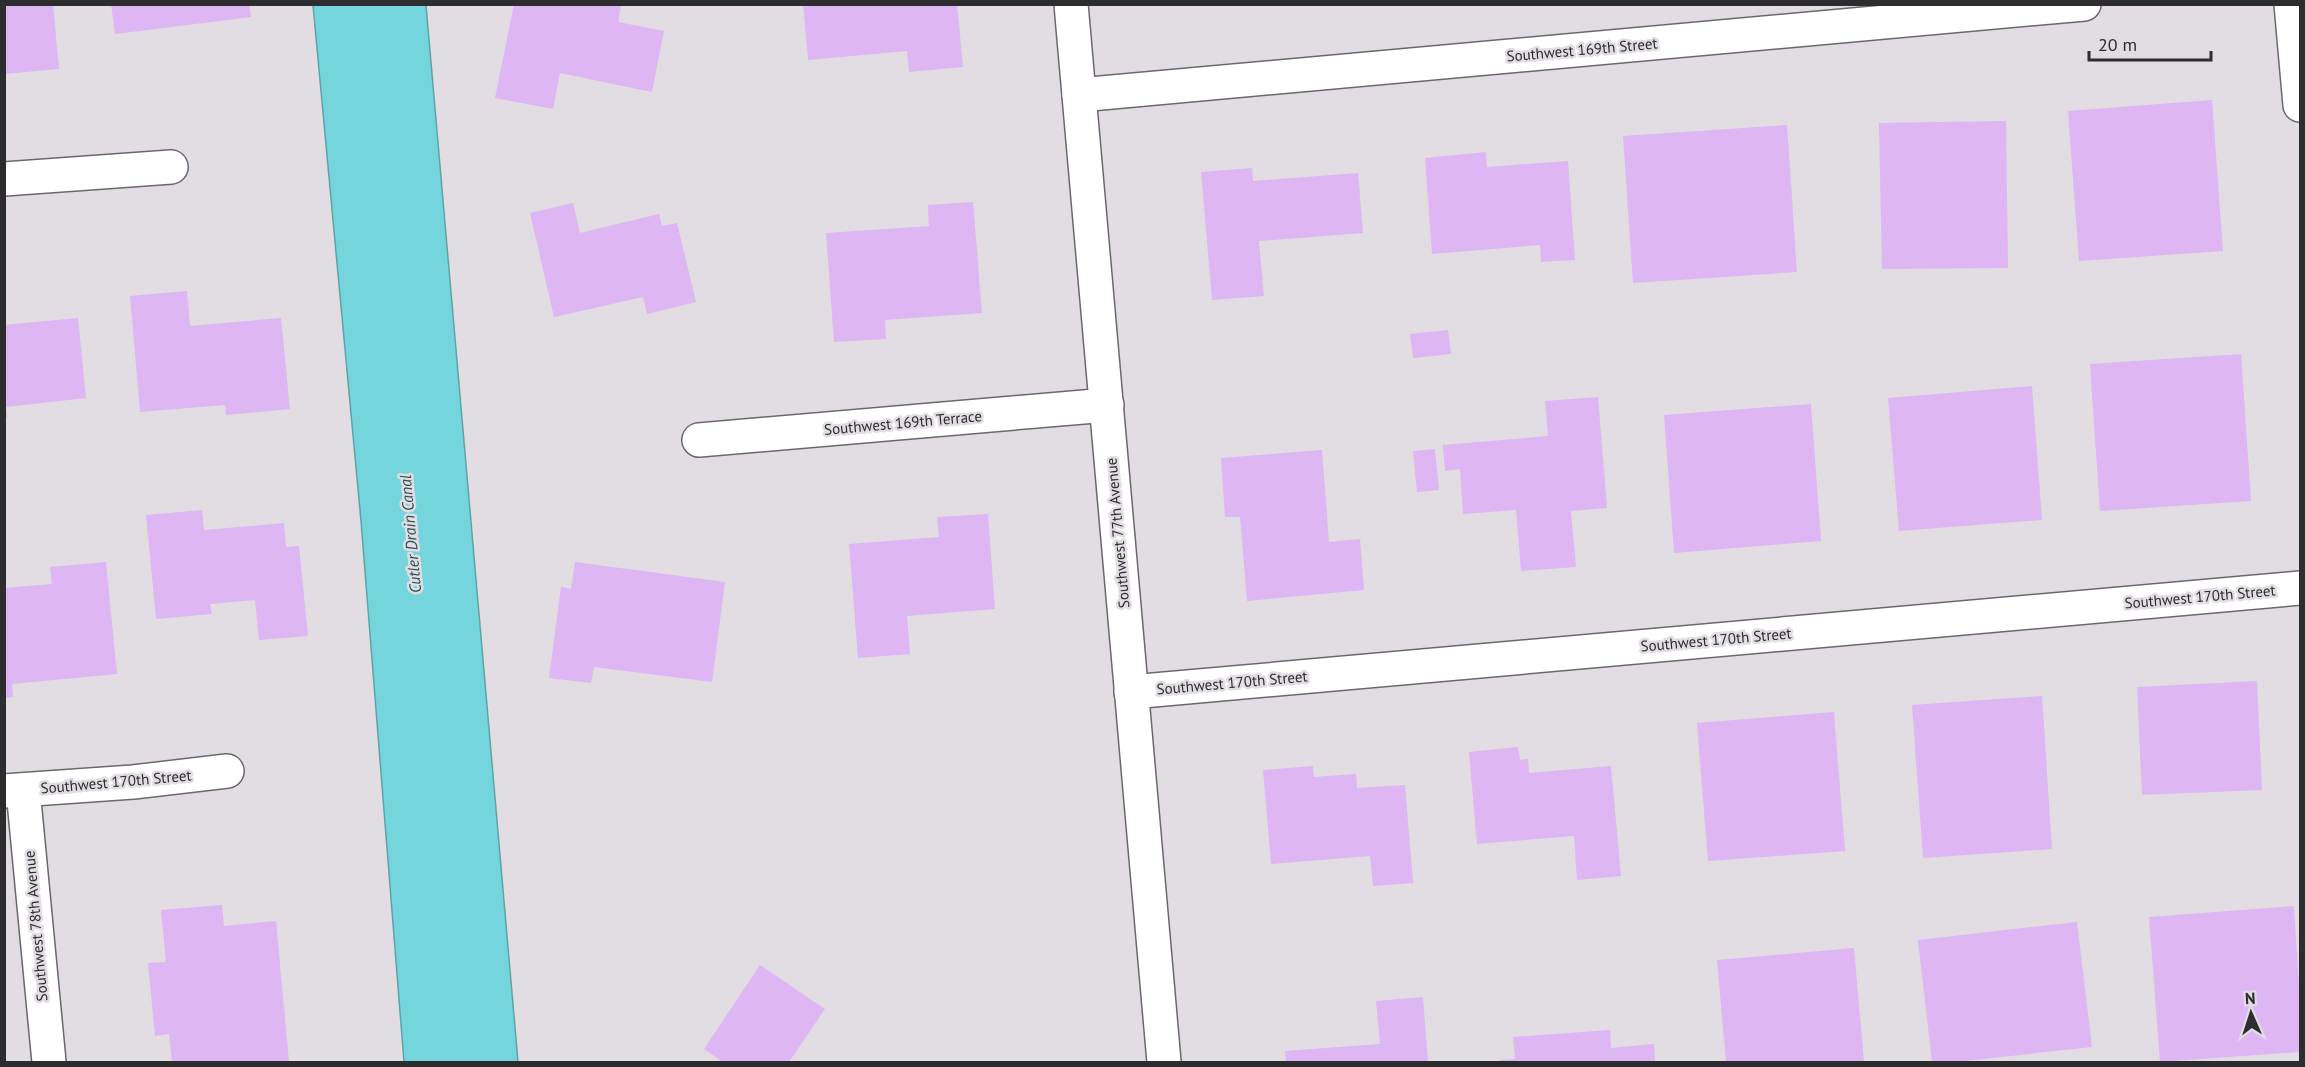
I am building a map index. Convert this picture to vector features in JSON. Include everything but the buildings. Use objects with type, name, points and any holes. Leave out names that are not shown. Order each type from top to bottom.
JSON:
[{"type":"street","name":"Southwest 77th Avenue","points":[[1071,4],[1164,1062]]},
{"type":"street","name":"Southwest 169th Street","points":[[1079,95],[2084,4]]},
{"type":"street","points":[[2291,4],[2301,105]]},
{"type":"street","points":[[4,179],[171,166]]},
{"type":"street","name":"Southwest 169th Terrace","points":[[699,440],[1107,405]]},
{"type":"street","name":"Southwest 170th Street","points":[[1131,692],[2301,588]]},
{"type":"street","name":"Southwest 170th Street","points":[[14,790],[133,782],[226,771]]},
{"type":"street","name":"Southwest 78th Avenue","points":[[14,790],[49,1062]]},
{"type":"water","name":"Cutler Drain Canal","points":[[313,5],[426,5],[518,1062],[404,1062],[361,521]]}]
